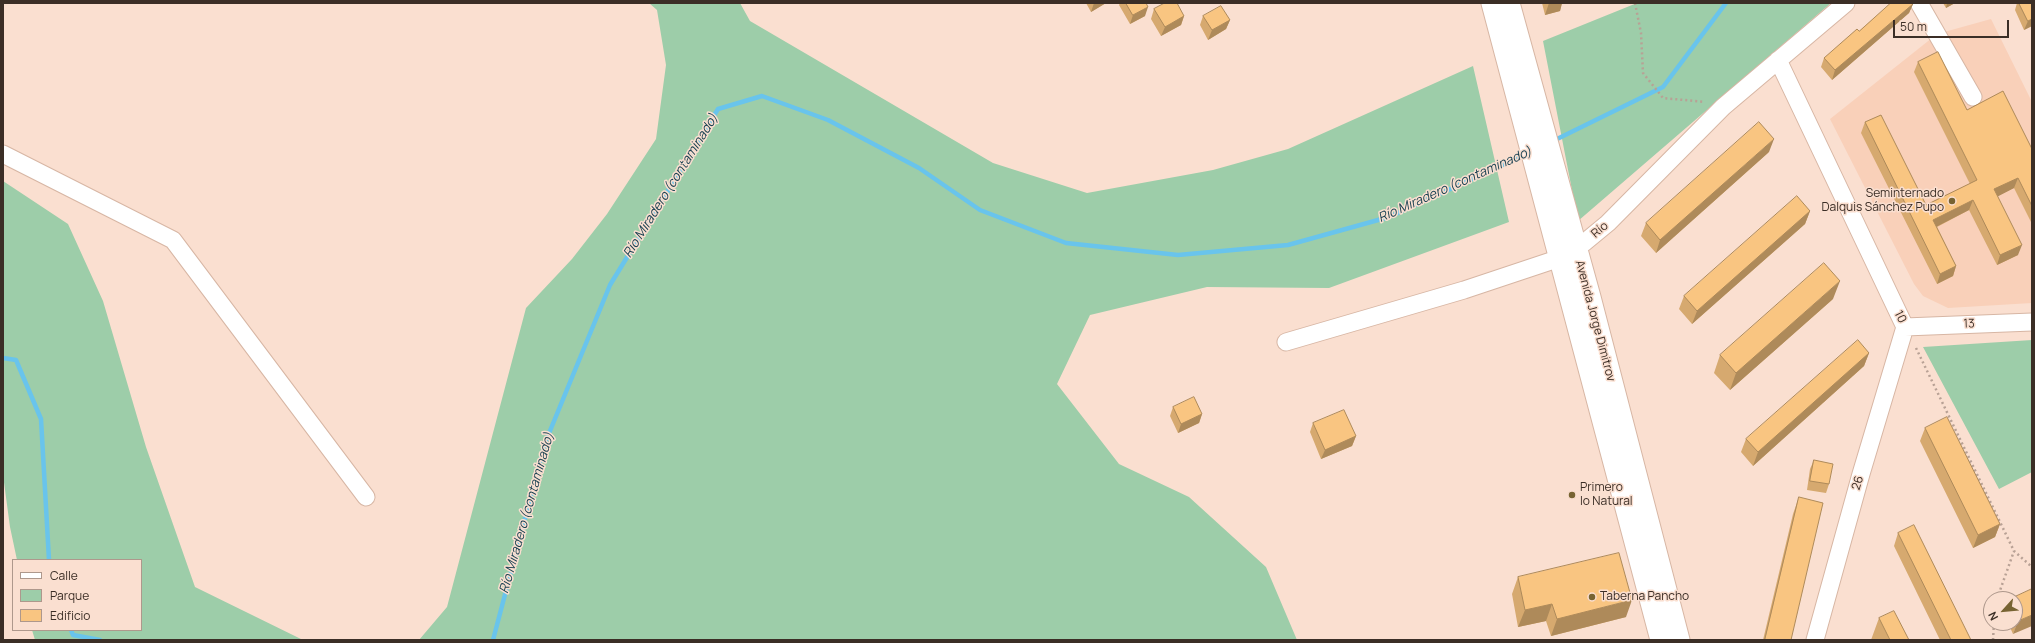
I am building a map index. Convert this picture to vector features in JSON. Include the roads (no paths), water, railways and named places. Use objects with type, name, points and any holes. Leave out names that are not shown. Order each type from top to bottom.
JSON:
[{"type":"main road","name":"Avenida Jorge Dimitrov","points":[[1492,3],[1530,111]]},
{"type":"main road","name":"Avenida Jorge Dimitrov","points":[[1509,3],[1530,111],[1567,253],[1661,640]]},
{"type":"main road","name":"Avenida Jorge Dimitrov","points":[[1567,253],[1594,313],[1679,640]]},
{"type":"street","name":"Río","points":[[1286,342],[1464,290],[1567,253],[1608,223],[1723,107],[1846,3]]},
{"type":"street","points":[[1919,3],[1973,97]]},
{"type":"street","name":"10","points":[[1778,60],[1905,327]]},
{"type":"street","points":[[3,154],[173,240],[366,497]]},
{"type":"street","name":"13","points":[[1905,327],[2032,322]]},
{"type":"street","name":"26","points":[[1815,640],[1861,474],[1905,327]]},
{"type":"waterway","name":"Río Miradero (contaminado)","points":[[1553,141],[1663,87],[1726,3]]},
{"type":"waterway","name":"Río Miradero (contaminado)","points":[[493,640],[545,443],[610,285],[718,109],[762,96],[828,120],[919,168],[980,210],[1066,243],[1178,255],[1288,245],[1389,217],[1527,154]]},
{"type":"waterway","name":"Río Miradero (contaminado)","points":[[3,358],[16,360],[41,419],[49,559]]},
{"type":"waterway","name":"Río Miradero (contaminado)","points":[[71,631],[73,635],[100,640]]},
{"type":"place","name":"Seminternado Dalquis Sánchez Pupo","points":[[1952,201]]},
{"type":"place","name":"Primero lo Natural","points":[[1572,495]]},
{"type":"place","name":"Taberna Pancho","points":[[1592,597]]}]
